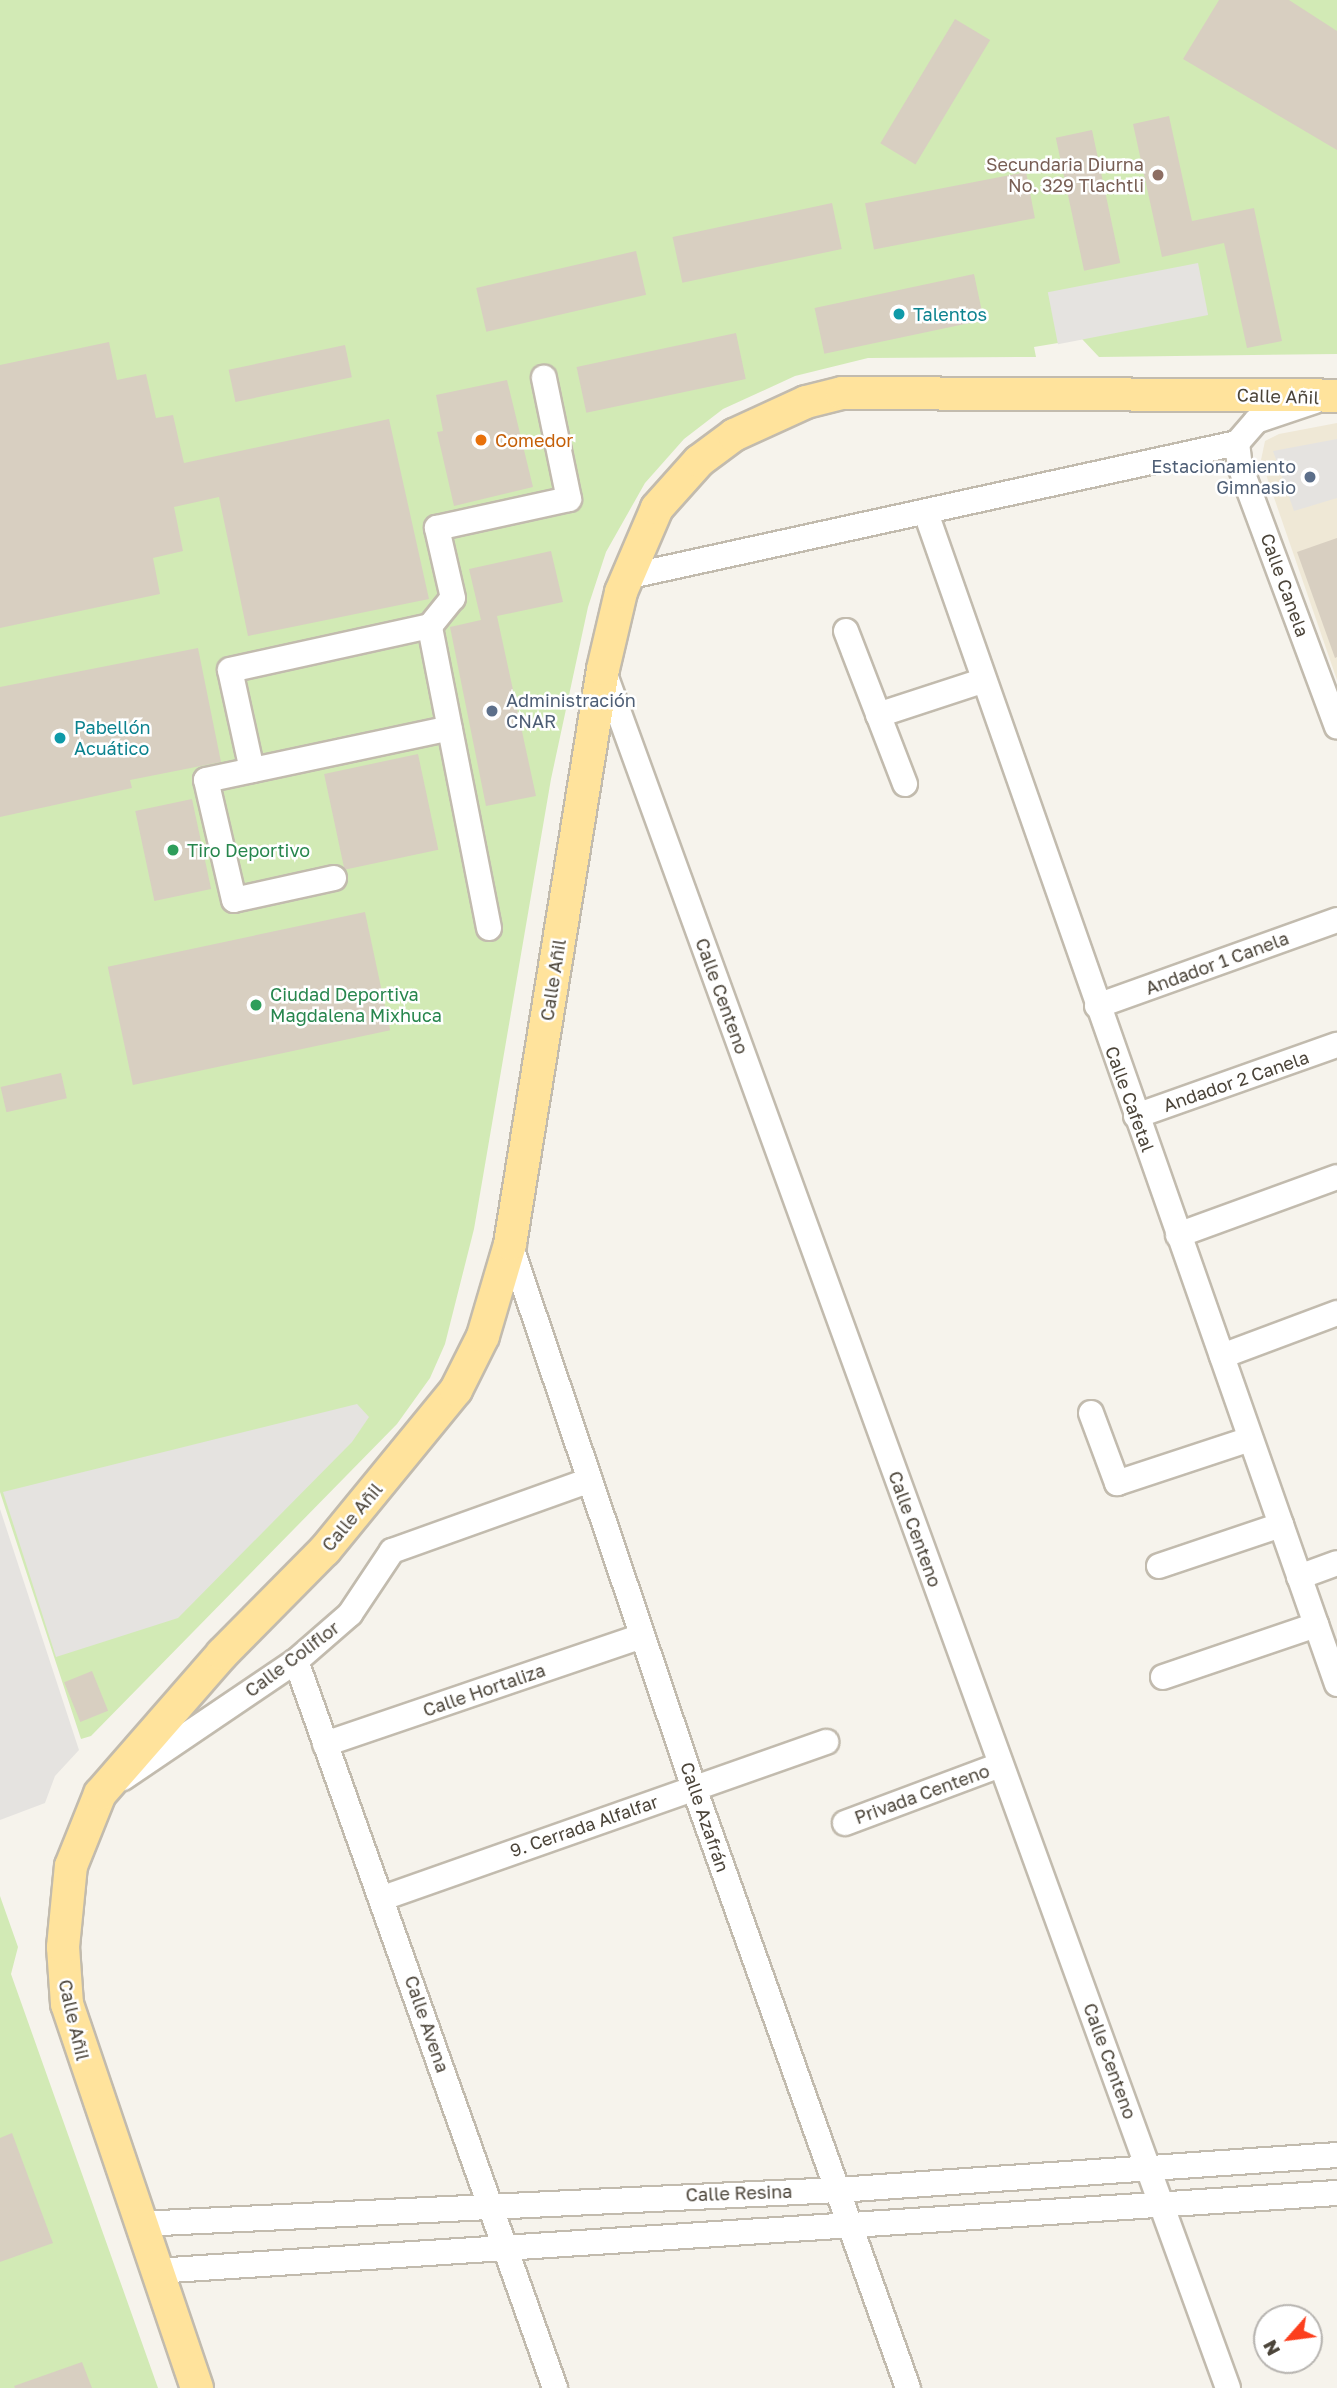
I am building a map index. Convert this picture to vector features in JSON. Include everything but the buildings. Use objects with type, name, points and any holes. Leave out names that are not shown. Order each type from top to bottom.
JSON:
[{"type":"main road","name":"Calle Añil","points":[[197,2388],[79,2049],[63,1981],[71,1866],[100,1794],[222,1654],[325,1550],[456,1390],[483,1336],[510,1244],[603,669],[626,577],[657,508],[699,461],[734,435],[806,402],[842,393],[931,389],[1333,396]]},
{"type":"street","points":[[251,770],[230,670],[430,626],[453,598],[438,528],[569,499],[544,378]]},
{"type":"street","name":"Calle Añil","points":[[1237,443],[1256,421],[1333,396]]},
{"type":"street","points":[[626,577],[1237,443]]},
{"type":"street","name":"Calle Canela","points":[[1237,443],[1240,466],[1337,727]]},
{"type":"street","name":"Calle Cafetal","points":[[926,513],[982,681],[1337,1684]]},
{"type":"street","points":[[430,626],[489,928]]},
{"type":"street","points":[[846,631],[905,784]]},
{"type":"street","name":"Calle Centeno","points":[[603,669],[1228,2388]]},
{"type":"street","points":[[878,715],[982,681]]},
{"type":"street","points":[[334,878],[233,900],[206,780],[450,728]]},
{"type":"street","name":"Andador 1 Canela","points":[[1097,1006],[1337,919]]},
{"type":"street","name":"Andador 2 Canela","points":[[1136,1116],[1337,1045]]},
{"type":"street","points":[[1178,1235],[1337,1177]]},
{"type":"street","name":"Calle Azafrán","points":[[510,1244],[694,1788],[908,2388]]},
{"type":"street","points":[[1222,1356],[1337,1313]]},
{"type":"street","points":[[1091,1413],[1117,1483],[1250,1439]]},
{"type":"street","name":"Calle Coliflor","points":[[100,1794],[296,1661],[350,1614],[391,1551],[590,1480]]},
{"type":"street","points":[[1159,1566],[1280,1525]]},
{"type":"street","points":[[1299,1577],[1337,1563]]},
{"type":"street","points":[[1163,1677],[1316,1625]]},
{"type":"street","name":"Calle Hortaliza","points":[[326,1744],[642,1636]]},
{"type":"street","name":"Calle Avena","points":[[296,1661],[507,2245],[555,2388]]},
{"type":"street","name":"9. Cerrada Alfalfar","points":[[383,1898],[826,1742]]},
{"type":"street","name":"Privada Centeno","points":[[845,1823],[1000,1765]]},
{"type":"street","name":"Calle Resina","points":[[140,2224],[491,2203],[838,2190],[1337,2155]]},
{"type":"street","name":"Calle Resina","points":[[156,2270],[507,2245],[1337,2193]]},
{"type":"shaded area","points":[[1198,263],[1208,315],[1058,344],[1048,292]]},
{"type":"shaded area","points":[[1337,423],[1337,680],[1261,460],[1265,441],[1279,434]]},
{"type":"shaded area","name":"Estacionamiento Gimnasio","points":[[1337,439],[1337,498],[1294,511],[1273,451]]},
{"type":"shaded area","points":[[357,1404],[369,1417],[352,1442],[178,1618],[56,1657],[3,1492]]},
{"type":"shaded area","points":[[0,1509],[79,1750],[55,1776],[45,1803],[0,1820]]},
{"type":"green space","name":"Ciudad Deportiva Magdalena Mixhuca","points":[[0,0],[1337,0],[1337,354],[1099,357],[1082,339],[1034,347],[1036,357],[868,358],[795,376],[723,409],[684,439],[645,483],[606,552],[588,607],[551,779],[474,1229],[445,1344],[430,1378],[397,1424],[91,1736],[81,1739],[0,1492]]},
{"type":"green space","points":[[0,1896],[18,1947],[11,1974],[158,2388],[0,2388]]},
{"type":"place","name":"Secundaria Diurna No. 329 Tlachtli","points":[[1158,175]]},
{"type":"place","name":"Talentos","points":[[899,314]]},
{"type":"place","name":"Comedor","points":[[481,440]]},
{"type":"place","name":"Estacionamiento Gimnasio","points":[[1310,477]]},
{"type":"place","name":"Administración CNAR","points":[[492,711]]},
{"type":"place","name":"Pabellón Acuático","points":[[60,738]]},
{"type":"place","name":"Tiro Deportivo","points":[[173,850]]},
{"type":"place","name":"Ciudad Deportiva Magdalena Mixhuca","points":[[256,1005]]}]
